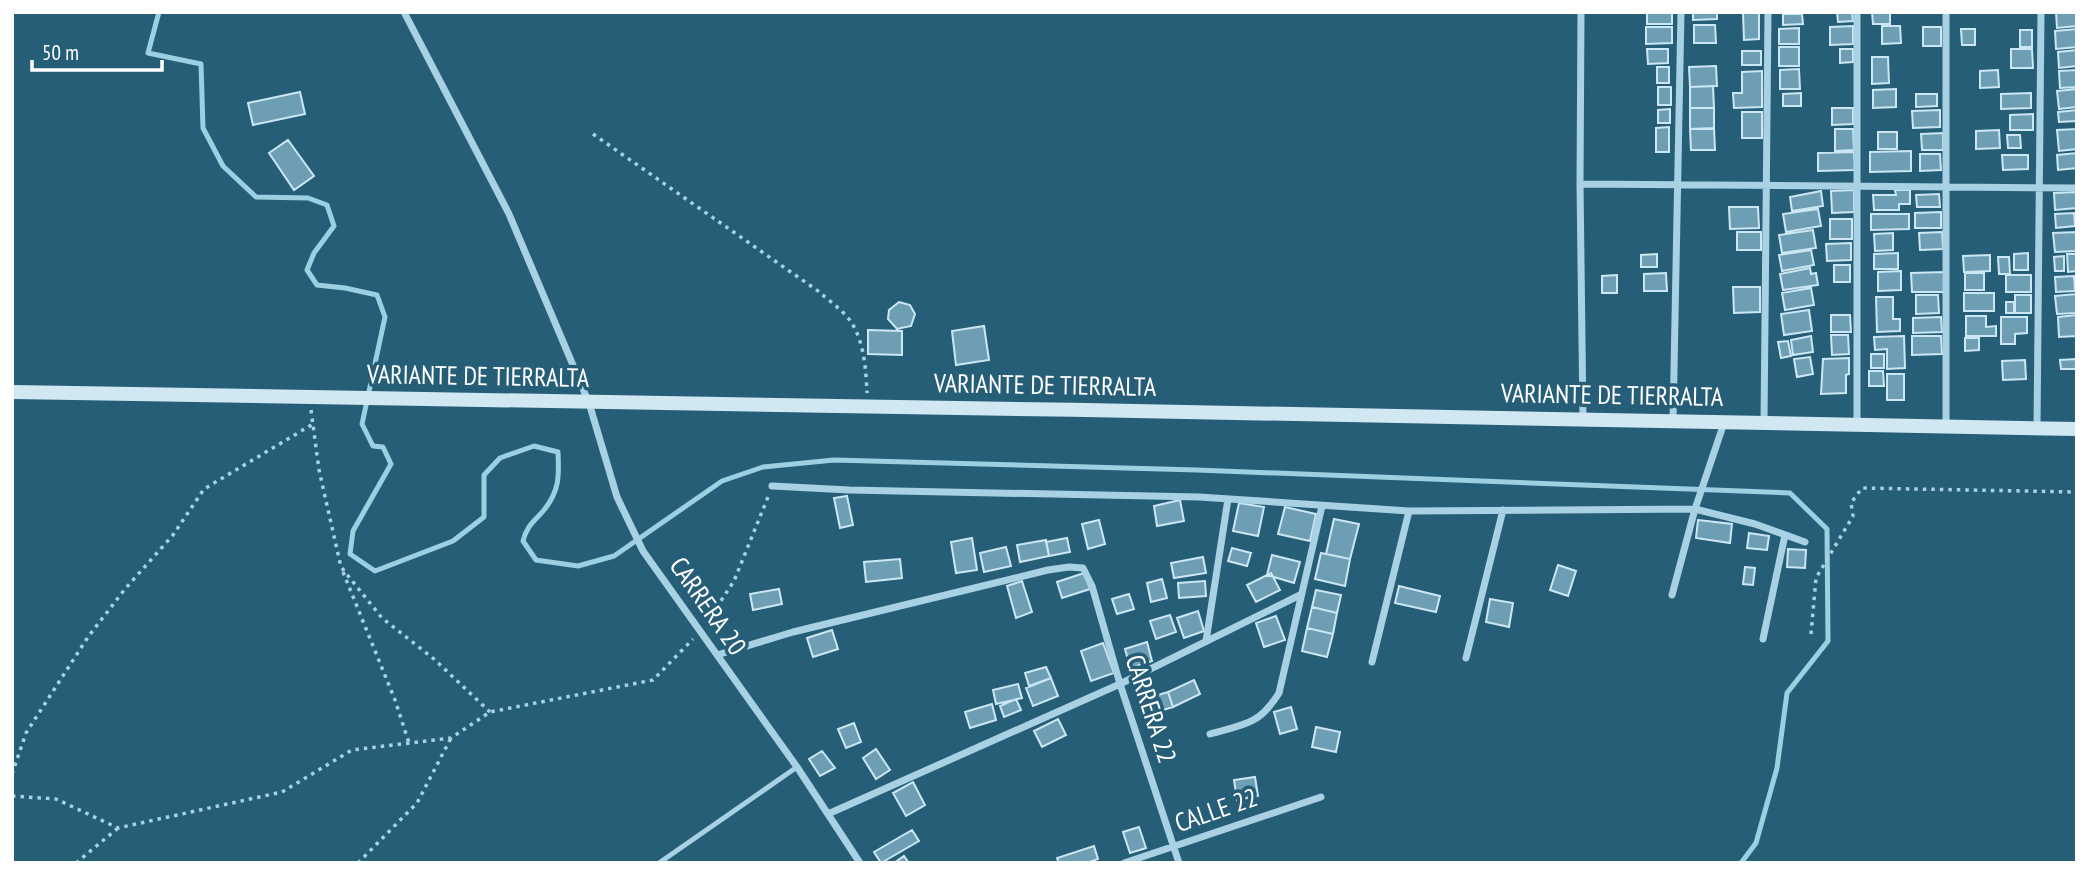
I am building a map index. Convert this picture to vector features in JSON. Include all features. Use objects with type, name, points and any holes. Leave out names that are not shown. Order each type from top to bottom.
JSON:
[{"type":"main road","name":"VARIANTE DE TIERRALTA","points":[[12,392],[1583,418],[2077,429]]},
{"type":"street","name":"CARRERA 20","points":[[404,12],[509,214],[589,403],[617,498],[643,551],[797,767],[860,863]]},
{"type":"street","points":[[1581,12],[1583,418]]},
{"type":"street","points":[[1673,421],[1681,12]]},
{"type":"street","points":[[1764,423],[1768,12]]},
{"type":"street","points":[[1857,12],[1857,424]]},
{"type":"street","points":[[1946,12],[1947,426]]},
{"type":"street","points":[[2038,428],[2041,12]]},
{"type":"street","points":[[1580,184],[2077,188]]},
{"type":"street","points":[[1672,595],[1695,509],[1724,422]]},
{"type":"street","points":[[772,486],[849,491],[1228,499],[1409,511],[1695,509],[1755,524],[1805,542]]},
{"type":"street","points":[[1206,641],[1228,499]]},
{"type":"street","points":[[1210,734],[1255,721],[1269,709],[1279,692],[1322,506]]},
{"type":"street","points":[[1466,658],[1503,510]]},
{"type":"street","points":[[1372,662],[1409,511]]},
{"type":"street","points":[[1763,639],[1785,535]]},
{"type":"street","name":"CARRERA 22","points":[[717,655],[793,632],[1048,570],[1083,568],[1092,586],[1120,684],[1179,863]]},
{"type":"street","points":[[828,814],[1120,684],[1300,595]]},
{"type":"street","name":"CALLE 22","points":[[1124,863],[1321,797]]},
{"type":"lane","points":[[659,863],[797,767]]},
{"type":"path","points":[[593,134],[818,291],[850,321],[859,337],[863,357],[867,406]]},
{"type":"path","points":[[309,397],[319,470],[341,567],[409,743]]},
{"type":"path","points":[[12,774],[26,733],[88,637],[125,589],[173,535],[204,489],[313,424]]},
{"type":"path","points":[[76,863],[118,828],[282,792],[352,750],[451,738],[490,712],[653,680],[700,632],[734,581],[772,486]]},
{"type":"path","points":[[1811,634],[1816,578],[1853,516],[1851,503],[1862,488],[2077,492]]},
{"type":"path","points":[[341,567],[382,618],[434,659],[490,712]]},
{"type":"path","points":[[358,863],[417,803],[451,738]]},
{"type":"path","points":[[12,796],[56,799],[118,828]]},
{"type":"building","points":[[1647,12],[1672,12],[1672,24],[1647,24]]},
{"type":"building","points":[[1693,12],[1717,12],[1717,19],[1693,20]]},
{"type":"building","points":[[1759,12],[1759,39],[1744,40],[1743,13]]},
{"type":"building","points":[[1837,12],[1852,12],[1853,21],[1838,22]]},
{"type":"building","points":[[1872,12],[1890,12],[1890,24],[1873,24]]},
{"type":"building","points":[[2056,12],[2077,12],[2077,26],[2057,28]]},
{"type":"building","points":[[1783,14],[1802,14],[1803,24],[1783,25]]},
{"type":"building","points":[[1694,25],[1715,25],[1716,43],[1694,43]]},
{"type":"building","points":[[1853,26],[1853,44],[1830,45],[1830,27]]},
{"type":"building","points":[[1882,26],[1900,26],[1901,43],[1882,44]]},
{"type":"building","points":[[1646,27],[1672,27],[1672,43],[1646,44]]},
{"type":"building","points":[[1923,27],[1941,27],[1941,46],[1923,46]]},
{"type":"building","points":[[1799,28],[1799,44],[1779,44],[1779,29]]},
{"type":"building","points":[[1961,29],[1975,29],[1975,45],[1962,45]]},
{"type":"building","points":[[2077,29],[2077,47],[2056,49],[2055,31]]},
{"type":"building","points":[[2020,30],[2032,30],[2032,47],[2020,47]]},
{"type":"building","points":[[1779,47],[1799,47],[1799,66],[1779,66]]},
{"type":"building","points":[[1647,49],[1668,49],[1668,63],[1648,64]]},
{"type":"building","points":[[1840,49],[1853,49],[1853,62],[1840,63]]},
{"type":"building","points":[[2011,49],[2032,49],[2033,68],[2011,68]]},
{"type":"building","points":[[2077,50],[2077,66],[2059,68],[2058,52]]},
{"type":"building","points":[[1742,51],[1761,51],[1761,65],[1742,65]]},
{"type":"building","points":[[1872,57],[1888,57],[1889,83],[1872,84]]},
{"type":"building","points":[[1716,66],[1717,86],[1690,87],[1689,67]]},
{"type":"building","points":[[1657,67],[1669,67],[1669,83],[1657,83]]},
{"type":"building","points":[[1799,69],[1800,89],[1780,89],[1780,70]]},
{"type":"building","points":[[1998,70],[1999,87],[1980,88],[1980,71]]},
{"type":"building","points":[[2077,70],[2077,87],[2060,88],[2059,71]]},
{"type":"building","points":[[1762,71],[1762,107],[1734,108],[1733,93],[1742,93],[1742,72]]},
{"type":"building","points":[[1713,86],[1714,108],[1690,108],[1690,87]]},
{"type":"building","points":[[1658,87],[1671,87],[1671,105],[1658,105]]},
{"type":"building","points":[[1896,89],[1896,107],[1873,108],[1873,90]]},
{"type":"building","points":[[2077,89],[2077,107],[2059,109],[2057,91]]},
{"type":"building","points":[[300,92],[305,114],[253,125],[248,103]]},
{"type":"building","points":[[1801,93],[1801,106],[1783,106],[1783,94]]},
{"type":"building","points":[[2031,93],[2031,108],[2001,109],[2001,94]]},
{"type":"building","points":[[1916,94],[1937,94],[1937,106],[1916,107]]},
{"type":"building","points":[[1690,108],[1714,108],[1714,129],[1690,129]]},
{"type":"building","points":[[1832,108],[1853,108],[1853,124],[1832,125]]},
{"type":"building","points":[[1670,109],[1670,123],[1658,123],[1658,110]]},
{"type":"building","points":[[1940,110],[1940,127],[1913,128],[1912,111]]},
{"type":"building","points":[[2077,110],[2077,121],[2059,122],[2058,112]]},
{"type":"building","points":[[1742,112],[1762,112],[1762,138],[1742,138]]},
{"type":"building","points":[[2033,114],[2033,130],[2010,130],[2010,115]]},
{"type":"building","points":[[1669,127],[1669,152],[1656,152],[1656,128]]},
{"type":"building","points":[[1714,128],[1715,150],[1691,150],[1690,129]]},
{"type":"building","points":[[1835,129],[1853,129],[1854,150],[1835,151]]},
{"type":"building","points":[[2077,129],[2077,149],[2059,151],[2057,130]]},
{"type":"building","points":[[1999,130],[2000,148],[1976,149],[1976,131]]},
{"type":"building","points":[[1878,132],[1897,132],[1897,149],[1878,149]]},
{"type":"building","points":[[1943,133],[1943,150],[1922,150],[1921,134]]},
{"type":"building","points":[[2007,135],[2020,135],[2021,148],[2008,148]]},
{"type":"building","points":[[288,140],[314,176],[294,190],[269,153]]},
{"type":"building","points":[[1911,151],[1911,171],[1870,172],[1870,152]]},
{"type":"building","points":[[1854,152],[1855,170],[1818,171],[1818,153]]},
{"type":"building","points":[[2077,153],[2077,168],[2058,170],[2057,155]]},
{"type":"building","points":[[1920,154],[1940,154],[1941,170],[1920,171]]},
{"type":"building","points":[[2002,155],[2028,155],[2028,169],[2003,170]]},
{"type":"building","points":[[1854,190],[1854,212],[1832,213],[1831,191]]},
{"type":"building","points":[[1895,190],[1910,190],[1910,204],[1899,204],[1899,210],[1874,210],[1873,195],[1896,195]]},
{"type":"building","points":[[1821,191],[1823,206],[1792,211],[1790,197]]},
{"type":"building","points":[[2077,192],[2077,208],[2055,210],[2054,193]]},
{"type":"building","points":[[1939,194],[1940,207],[1917,207],[1916,195]]},
{"type":"building","points":[[1729,207],[1758,207],[1759,228],[1730,229]]},
{"type":"building","points":[[1818,209],[1821,226],[1786,232],[1783,214]]},
{"type":"building","points":[[1941,212],[1941,228],[1915,228],[1915,213]]},
{"type":"building","points":[[2074,213],[2075,226],[2056,228],[2055,214]]},
{"type":"building","points":[[1871,214],[1909,214],[1909,229],[1871,230]]},
{"type":"building","points":[[1830,219],[1852,219],[1852,239],[1830,239]]},
{"type":"building","points":[[1813,230],[1816,248],[1782,253],[1779,235]]},
{"type":"building","points":[[1737,232],[1761,232],[1761,250],[1737,250]]},
{"type":"building","points":[[1942,232],[1943,249],[1920,250],[1919,233]]},
{"type":"building","points":[[2077,232],[2077,251],[2055,252],[2053,233]]},
{"type":"building","points":[[1893,233],[1893,250],[1875,251],[1874,234]]},
{"type":"building","points":[[1851,243],[1851,260],[1827,261],[1826,244]]},
{"type":"building","points":[[1811,250],[1814,265],[1782,271],[1779,255]]},
{"type":"building","points":[[1898,253],[1898,269],[1874,269],[1874,254]]},
{"type":"building","points":[[2028,253],[2028,270],[2014,270],[2014,254]]},
{"type":"building","points":[[1657,254],[1657,267],[1641,267],[1641,255]]},
{"type":"building","points":[[2067,254],[2077,254],[2077,271],[2068,272]]},
{"type":"building","points":[[1990,255],[1990,271],[1964,272],[1963,256]]},
{"type":"building","points":[[2064,256],[2064,271],[2055,271],[2054,257]]},
{"type":"building","points":[[1998,257],[2009,257],[2010,274],[1999,274]]},
{"type":"building","points":[[1834,265],[1850,265],[1850,282],[1834,282]]},
{"type":"building","points":[[1810,268],[1811,274],[1816,273],[1818,285],[1783,290],[1780,274]]},
{"type":"building","points":[[1901,271],[1901,290],[1878,291],[1878,272]]},
{"type":"building","points":[[1944,272],[1944,292],[1912,292],[1911,273]]},
{"type":"building","points":[[1666,273],[1667,291],[1644,291],[1644,274]]},
{"type":"building","points":[[1965,273],[1984,273],[1984,290],[1965,290]]},
{"type":"building","points":[[1617,275],[1617,293],[1602,293],[1602,276]]},
{"type":"building","points":[[2006,275],[2031,275],[2031,292],[2006,292]]},
{"type":"building","points":[[2074,276],[2075,291],[2056,292],[2055,277]]},
{"type":"building","points":[[1733,287],[1760,287],[1760,312],[1734,313]]},
{"type":"building","points":[[1811,288],[1814,305],[1785,310],[1782,293]]},
{"type":"building","points":[[1964,293],[1994,293],[1994,311],[1964,311]]},
{"type":"building","points":[[2077,294],[2077,313],[2057,314],[2055,296]]},
{"type":"building","points":[[1916,295],[1938,295],[1939,313],[1916,314]]},
{"type":"building","points":[[2015,295],[2031,295],[2031,313],[2015,313]]},
{"type":"building","points":[[1876,297],[1893,297],[1893,319],[1900,319],[1900,331],[1877,332]]},
{"type":"building","points":[[899,302],[910,305],[915,314],[911,326],[897,329],[888,319],[889,310]]},
{"type":"building","points":[[2006,302],[2014,302],[2014,313],[2006,313]]},
{"type":"building","points":[[1809,310],[1812,331],[1784,335],[1781,314]]},
{"type":"building","points":[[1831,315],[1850,315],[1851,332],[1831,332]]},
{"type":"building","points":[[2077,315],[2077,336],[2059,337],[2058,317]]},
{"type":"building","points":[[1966,316],[1986,316],[1986,327],[1996,326],[1996,336],[1966,336]]},
{"type":"building","points":[[1941,317],[1942,332],[1913,333],[1913,318]]},
{"type":"building","points":[[2001,317],[2027,317],[2027,333],[2015,334],[2015,344],[2001,344]]},
{"type":"building","points":[[984,326],[989,360],[956,365],[952,331]]},
{"type":"building","points":[[868,330],[902,331],[902,355],[868,354]]},
{"type":"building","points":[[1831,335],[1848,335],[1849,354],[1832,355]]},
{"type":"building","points":[[1811,336],[1813,352],[1793,355],[1791,340]]},
{"type":"building","points":[[1904,336],[1905,368],[1887,369],[1887,349],[1875,350],[1874,337]]},
{"type":"building","points":[[1912,336],[1941,336],[1942,354],[1912,355]]},
{"type":"building","points":[[1965,338],[1979,338],[1979,350],[1965,351]]},
{"type":"building","points":[[1788,341],[1791,356],[1781,358],[1778,342]]},
{"type":"building","points":[[1871,354],[1884,354],[1884,368],[1871,368]]},
{"type":"building","points":[[1810,357],[1813,374],[1797,377],[1794,359]]},
{"type":"building","points":[[1849,358],[1846,393],[1821,394],[1823,359]]},
{"type":"building","points":[[2076,359],[2076,369],[2061,369],[2060,360]]},
{"type":"building","points":[[2025,360],[2026,379],[2003,380],[2002,361]]},
{"type":"building","points":[[1869,371],[1883,371],[1884,386],[1869,386]]},
{"type":"building","points":[[1887,374],[1904,374],[1904,400],[1887,400]]},
{"type":"building","points":[[847,496],[853,525],[840,528],[834,498]]},
{"type":"building","points":[[1180,500],[1184,521],[1157,526],[1154,506]]},
{"type":"building","points":[[1239,503],[1264,507],[1258,536],[1233,531]]},
{"type":"building","points":[[1285,507],[1316,514],[1310,541],[1278,534]]},
{"type":"building","points":[[1334,519],[1359,524],[1350,559],[1326,554]]},
{"type":"building","points":[[1099,520],[1105,544],[1088,549],[1082,524]]},
{"type":"building","points":[[1698,520],[1732,524],[1730,543],[1696,538]]},
{"type":"building","points":[[1749,533],[1769,536],[1767,550],[1747,548]]},
{"type":"building","points":[[972,538],[977,570],[956,573],[951,542]]},
{"type":"building","points":[[1067,538],[1070,552],[1049,556],[1046,542]]},
{"type":"building","points":[[1046,540],[1049,556],[1020,562],[1017,545]]},
{"type":"building","points":[[1006,547],[1011,566],[984,572],[980,553]]},
{"type":"building","points":[[1232,548],[1251,553],[1247,566],[1228,561]]},
{"type":"building","points":[[1788,549],[1806,550],[1805,568],[1787,567]]},
{"type":"building","points":[[1321,553],[1350,559],[1345,586],[1315,579]]},
{"type":"building","points":[[1272,555],[1300,562],[1294,583],[1267,575]]},
{"type":"building","points":[[1203,557],[1206,573],[1174,578],[1171,563]]},
{"type":"building","points":[[900,559],[902,578],[866,582],[864,562]]},
{"type":"building","points":[[1558,565],[1576,571],[1568,596],[1550,590]]},
{"type":"building","points":[[1745,567],[1755,568],[1753,585],[1743,584]]},
{"type":"building","points":[[1084,573],[1090,589],[1062,598],[1057,582]]},
{"type":"building","points":[[1271,573],[1280,590],[1256,602],[1247,585]]},
{"type":"building","points":[[1162,579],[1167,598],[1151,602],[1147,583]]},
{"type":"building","points":[[1022,581],[1032,612],[1016,618],[1007,586]]},
{"type":"building","points":[[1205,581],[1206,596],[1179,598],[1178,583]]},
{"type":"building","points":[[1399,586],[1440,596],[1436,612],[1395,603]]},
{"type":"building","points":[[779,589],[782,604],[753,610],[750,594]]},
{"type":"building","points":[[1316,590],[1341,595],[1337,613],[1312,607]]},
{"type":"building","points":[[1129,594],[1134,609],[1117,614],[1112,599]]},
{"type":"building","points":[[1490,599],[1513,603],[1509,627],[1486,622]]},
{"type":"building","points":[[1312,607],[1337,613],[1333,634],[1307,628]]},
{"type":"building","points":[[1198,611],[1204,631],[1184,638],[1177,618]]},
{"type":"building","points":[[1170,615],[1176,632],[1156,639],[1150,621]]},
{"type":"building","points":[[1276,616],[1285,640],[1264,647],[1256,623]]},
{"type":"building","points":[[1307,628],[1333,634],[1327,657],[1302,651]]},
{"type":"building","points":[[832,630],[838,649],[813,657],[807,638]]},
{"type":"building","points":[[1147,642],[1152,661],[1130,668],[1125,649]]},
{"type":"building","points":[[1103,643],[1114,673],[1091,681],[1081,651]]},
{"type":"building","points":[[1046,667],[1051,678],[1029,686],[1025,673]]},
{"type":"building","points":[[1051,678],[1058,696],[1033,706],[1026,688]]},
{"type":"building","points":[[1194,680],[1200,694],[1173,707],[1168,692]]},
{"type":"building","points":[[1018,684],[1022,698],[996,704],[993,690]]},
{"type":"building","points":[[1168,692],[1173,707],[1146,715],[1142,700]]},
{"type":"building","points":[[1016,699],[1021,710],[1004,717],[1000,706]]},
{"type":"building","points":[[992,704],[996,720],[970,728],[965,712]]},
{"type":"building","points":[[1291,707],[1297,729],[1280,734],[1274,712]]},
{"type":"building","points":[[1058,719],[1066,735],[1042,747],[1034,731]]},
{"type":"building","points":[[854,723],[861,742],[846,748],[838,729]]},
{"type":"building","points":[[1316,727],[1340,732],[1336,752],[1312,747]]},
{"type":"building","points":[[876,749],[890,770],[876,779],[863,758]]},
{"type":"building","points":[[822,751],[835,768],[820,776],[809,759]]},
{"type":"building","points":[[1255,777],[1258,796],[1237,800],[1234,780]]},
{"type":"building","points":[[913,782],[925,805],[906,816],[893,793]]},
{"type":"building","points":[[1139,827],[1146,848],[1130,853],[1123,832]]},
{"type":"building","points":[[912,830],[919,841],[881,863],[874,852]]},
{"type":"building","points":[[1094,846],[1098,859],[1087,863],[1059,863],[1057,858]]},
{"type":"building","points":[[904,856],[909,863],[894,863]]},
{"type":"waterway","points":[[159,12],[148,53],[201,64],[203,128],[223,166],[256,197],[308,198],[327,205],[334,226],[314,253],[307,270],[317,285],[377,295],[385,317],[362,424],[373,446],[383,447],[391,464],[353,531],[350,554],[375,571],[453,541],[484,517],[484,475],[500,458],[534,446],[558,452],[558,475],[553,496],[529,527],[523,541],[536,560],[578,566],[614,556],[722,481],[763,467],[834,460],[1197,470],[1790,493],[1827,529],[1828,641],[1787,693],[1777,768],[1756,843],[1741,863]]}]
